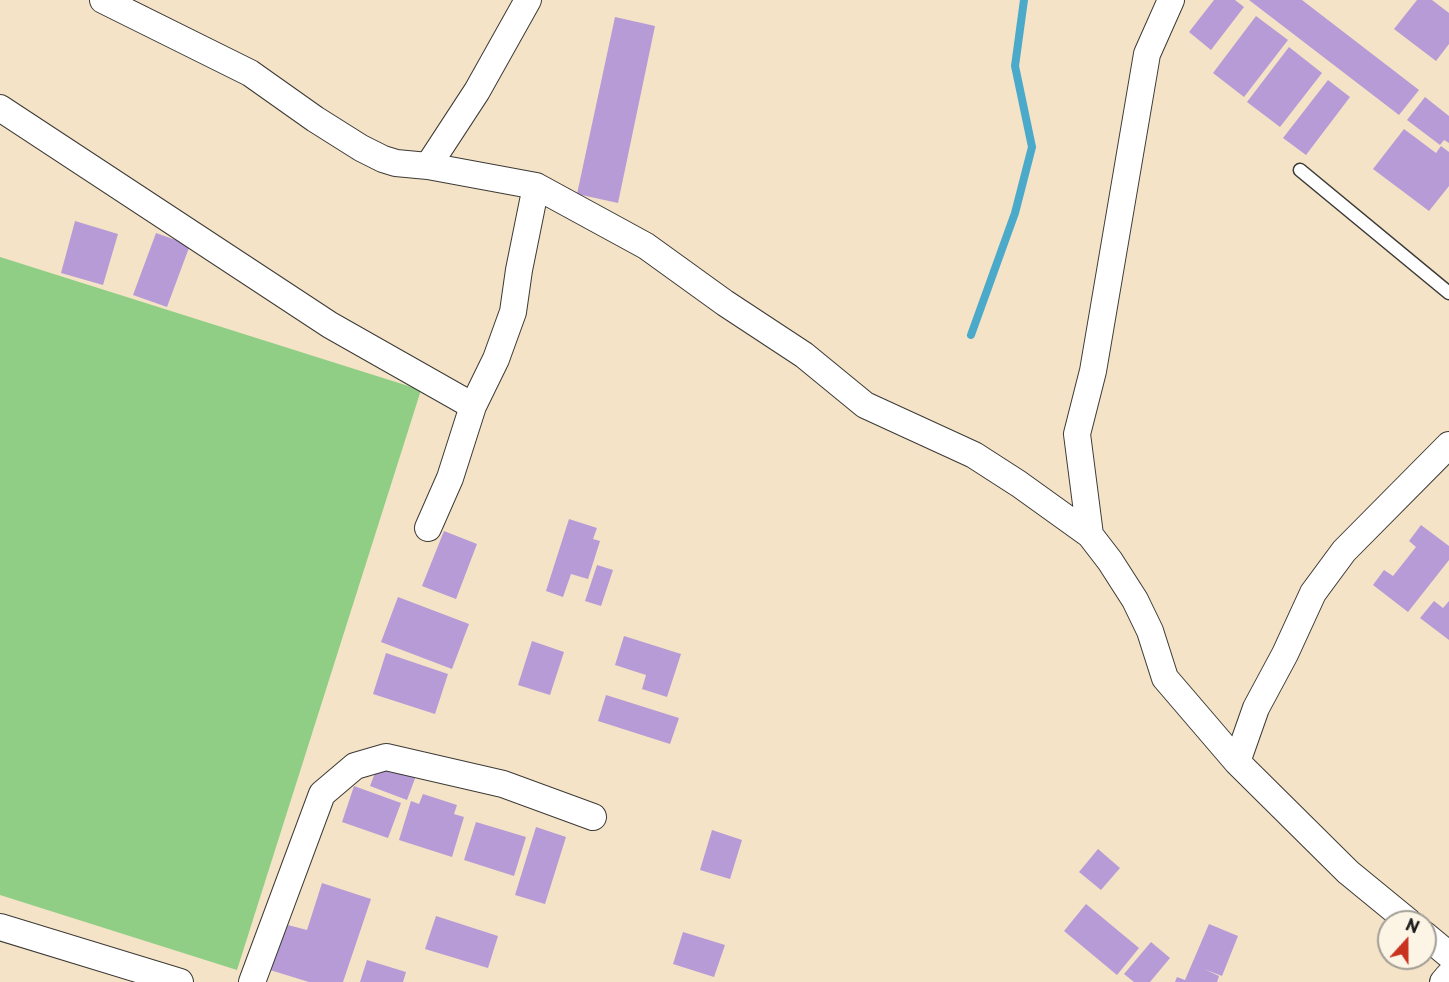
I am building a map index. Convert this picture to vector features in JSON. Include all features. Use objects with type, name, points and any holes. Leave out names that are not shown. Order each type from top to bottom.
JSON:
[{"type":"street","points":[[103,0],[250,74],[361,148],[396,163],[428,166],[536,186],[646,246],[725,303],[804,355],[865,405],[974,455],[1020,484],[1090,535],[1135,600],[1150,631],[1165,678],[1237,762],[1348,872],[1394,910]]},
{"type":"street","points":[[428,166],[477,91],[528,0]]},
{"type":"street","points":[[1090,535],[1077,434],[1093,371],[1147,54],[1171,0]]},
{"type":"street","points":[[0,108],[330,325],[473,406]]},
{"type":"street","points":[[428,528],[450,478],[473,406],[496,359],[513,312],[536,186]]},
{"type":"street","points":[[1237,762],[1256,708],[1285,654],[1312,593],[1344,551],[1449,445]]},
{"type":"street","points":[[252,982],[322,794],[355,766],[386,757],[503,784],[593,817]]},
{"type":"street","points":[[0,927],[180,982]]},
{"type":"street","points":[[1437,945],[1449,955]]},
{"type":"street","points":[[1443,982],[1449,975]]},
{"type":"lane","points":[[1300,170],[1449,292]]},
{"type":"green space","points":[[0,257],[421,390],[237,970],[0,895]]},
{"type":"building","points":[[1214,0],[1235,0],[1244,7],[1211,50],[1189,32]]},
{"type":"building","points":[[1249,0],[1302,0],[1419,90],[1399,115]]},
{"type":"building","points":[[1417,0],[1432,0],[1449,13],[1449,44],[1436,61],[1394,29]]},
{"type":"building","points":[[1256,16],[1288,40],[1244,97],[1213,73]]},
{"type":"building","points":[[615,17],[655,26],[618,203],[577,194]]},
{"type":"building","points":[[1289,47],[1322,73],[1280,127],[1247,102]]},
{"type":"building","points":[[1328,80],[1350,97],[1306,155],[1283,138]]},
{"type":"building","points":[[1425,97],[1449,116],[1449,143],[1444,140],[1440,145],[1407,120]]},
{"type":"building","points":[[1404,129],[1436,153],[1441,146],[1449,152],[1449,186],[1429,211],[1373,169]]},
{"type":"building","points":[[75,221],[118,234],[103,285],[61,273]]},
{"type":"building","points":[[156,233],[190,245],[167,307],[133,295]]},
{"type":"building","points":[[569,519],[597,528],[593,539],[600,541],[588,579],[571,574],[563,597],[546,591]]},
{"type":"building","points":[[1421,525],[1449,546],[1449,560],[1408,612],[1373,585],[1384,570],[1393,576],[1416,547],[1409,541]]},
{"type":"building","points":[[444,531],[477,544],[456,599],[422,586]]},
{"type":"building","points":[[597,565],[613,570],[601,606],[585,601]]},
{"type":"building","points":[[398,597],[469,624],[452,669],[381,642]]},
{"type":"building","points":[[1434,601],[1443,608],[1449,601],[1449,640],[1420,618]]},
{"type":"building","points":[[624,636],[681,654],[667,697],[642,689],[646,675],[615,665]]},
{"type":"building","points":[[532,641],[564,652],[550,695],[518,685]]},
{"type":"building","points":[[386,653],[448,674],[435,714],[373,694]]},
{"type":"building","points":[[606,695],[679,718],[670,744],[598,721]]},
{"type":"building","points":[[380,760],[417,773],[407,800],[370,786]]},
{"type":"building","points":[[354,786],[401,803],[388,838],[342,822]]},
{"type":"building","points":[[423,794],[457,805],[454,814],[464,817],[452,857],[399,840],[411,801],[419,804]]},
{"type":"building","points":[[476,822],[526,837],[514,876],[464,860]]},
{"type":"building","points":[[536,827],[566,837],[545,904],[515,895]]},
{"type":"building","points":[[712,830],[742,840],[730,879],[700,870]]},
{"type":"building","points":[[1098,849],[1120,868],[1101,890],[1079,872]]},
{"type":"building","points":[[322,883],[371,899],[343,982],[309,982],[270,970],[284,924],[307,930]]},
{"type":"building","points":[[1086,904],[1139,948],[1117,975],[1064,931]]},
{"type":"building","points":[[436,916],[498,936],[488,968],[425,949]]},
{"type":"building","points":[[1209,924],[1238,936],[1222,976],[1204,969],[1219,976],[1217,982],[1175,982],[1177,977],[1185,980]]},
{"type":"building","points":[[683,932],[725,945],[714,977],[673,964]]},
{"type":"building","points":[[1151,942],[1170,958],[1150,982],[1134,982],[1124,974]]},
{"type":"building","points":[[367,960],[406,972],[403,982],[360,982]]},
{"type":"waterway","points":[[971,335],[1015,213],[1032,147],[1015,66],[1024,0]]}]
